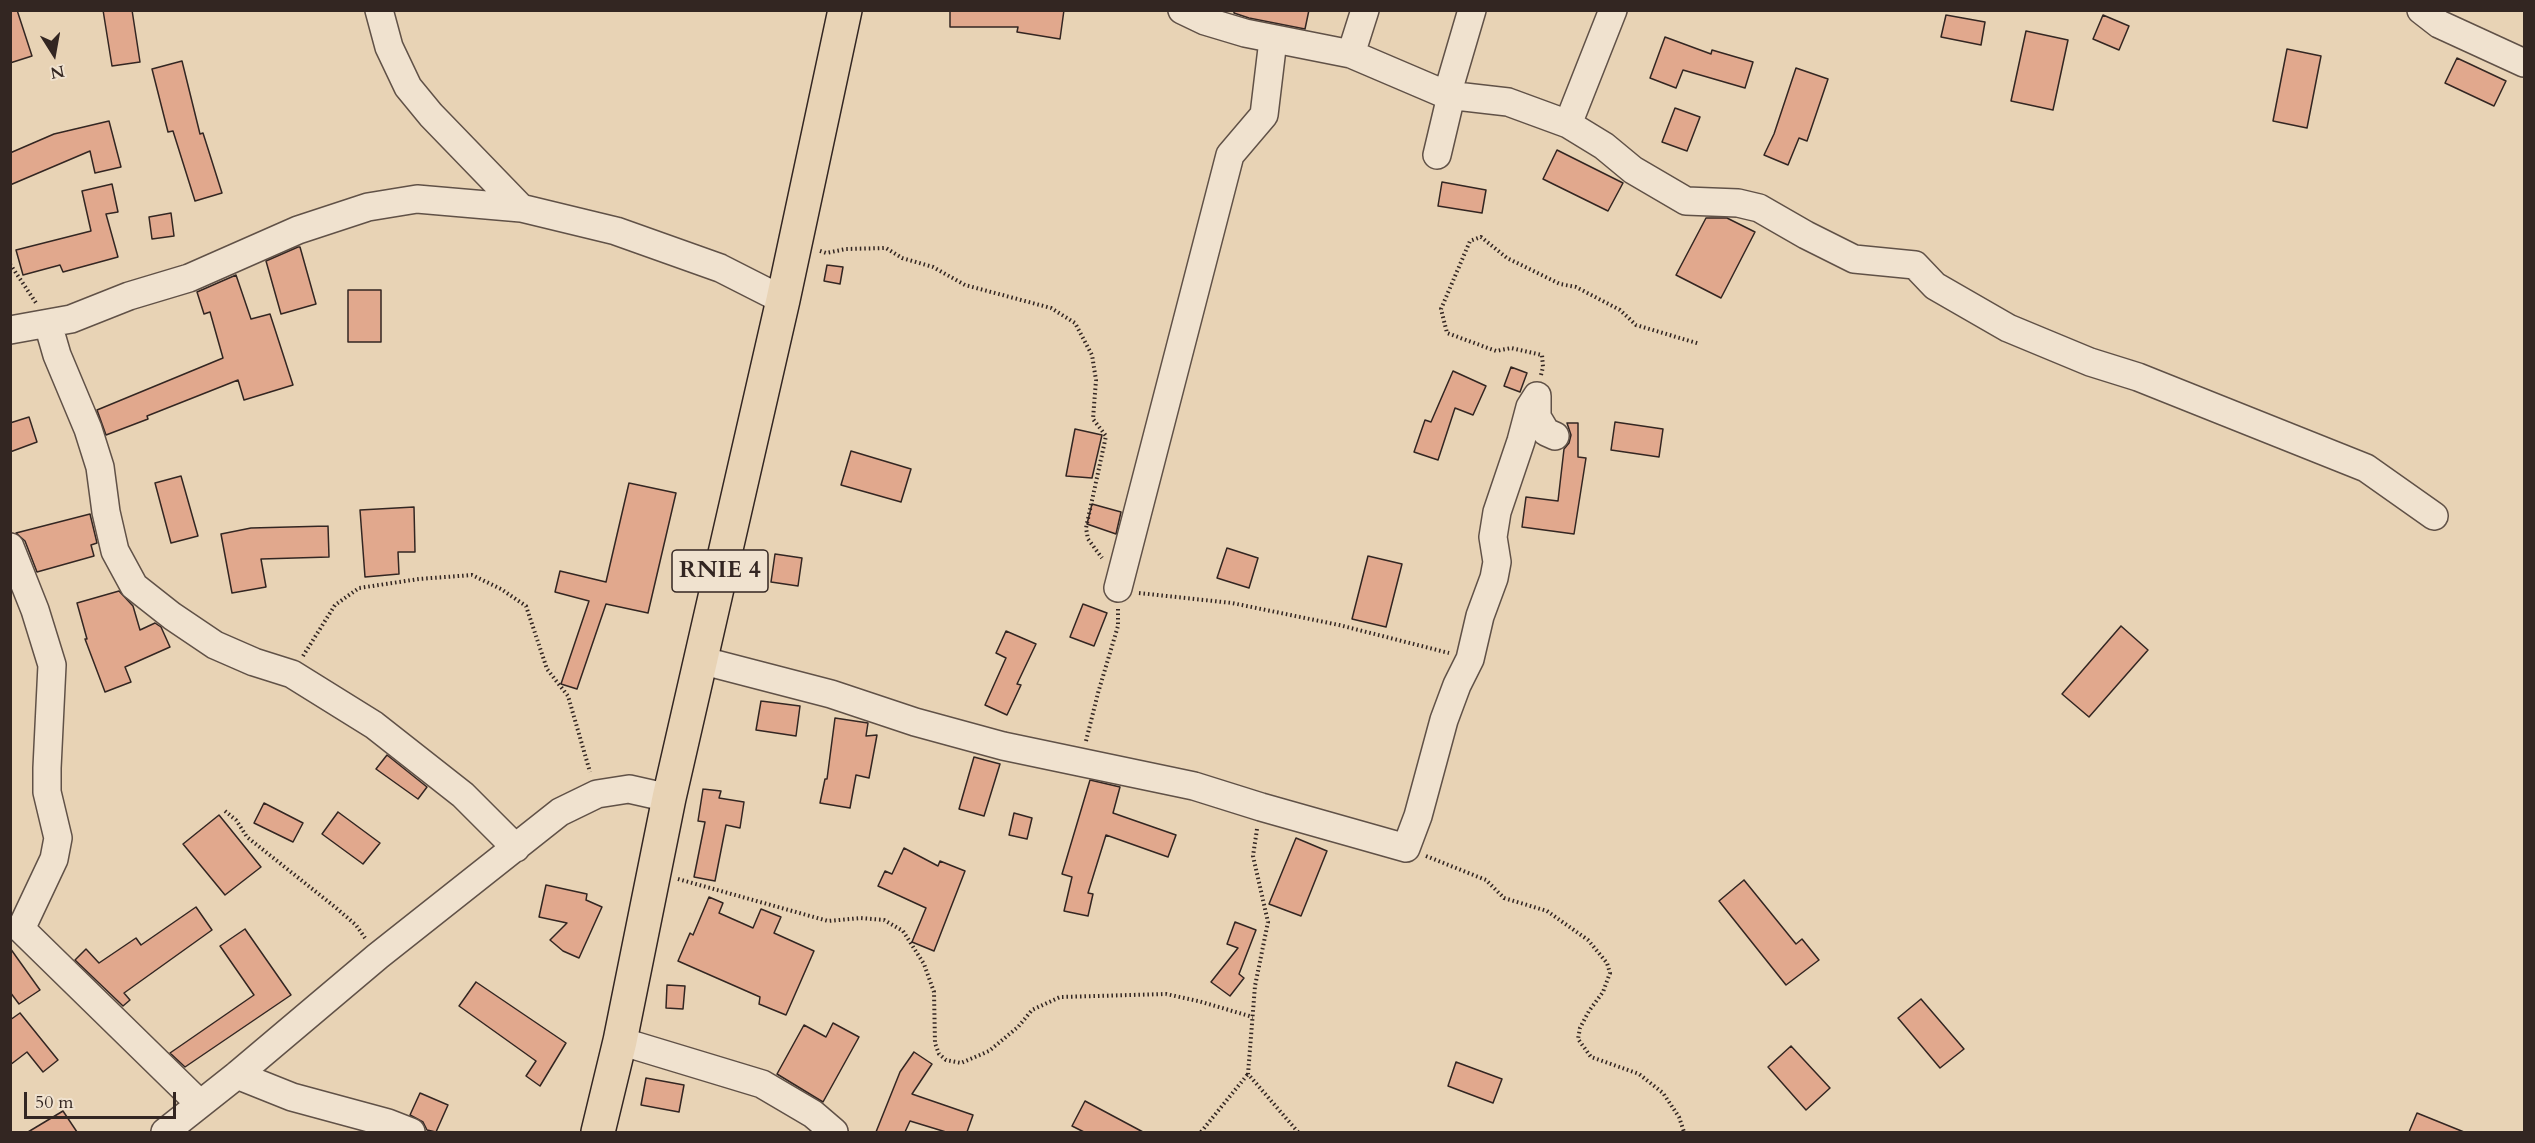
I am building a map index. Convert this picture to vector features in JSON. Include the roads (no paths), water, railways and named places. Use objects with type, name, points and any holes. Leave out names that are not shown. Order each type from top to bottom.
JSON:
[{"type":"main road","name":"RNIE 4","points":[[598,1132],[620,1041],[669,798],[783,300],[845,10]]},
{"type":"street","points":[[379,10],[389,47],[408,87],[431,115],[521,208]]},
{"type":"street","points":[[1182,10],[1215,24],[1273,40],[1351,54],[1449,96],[1508,102],[1568,124],[1604,146],[1633,170],[1686,201],[1738,202],[1759,208],[1854,259],[1915,265],[1935,286],[2008,328],[2366,468],[2434,516]]},
{"type":"street","points":[[1351,54],[1365,10]]},
{"type":"street","points":[[1437,155],[1449,96],[1472,10]]},
{"type":"street","points":[[1568,124],[1613,10]]},
{"type":"street","points":[[2421,10],[2439,24],[2524,63]]},
{"type":"street","points":[[1118,588],[1230,155],[1263,115],[1273,40]]},
{"type":"street","points":[[10,330],[71,319],[129,296],[189,278],[298,230],[368,207],[417,199],[454,200],[521,208],[627,235],[720,268],[783,300]]},
{"type":"street","points":[[48,324],[57,356],[88,429],[100,467],[106,512],[116,551],[134,586],[172,616],[215,645],[254,662],[292,674],[374,725],[463,795],[516,848]]},
{"type":"street","points":[[700,660],[831,694],[915,722],[1003,746],[1194,786],[1406,848],[1418,816],[1444,720],[1470,659],[1480,616],[1497,562],[1493,537],[1497,512],[1530,407],[1537,396],[1537,417],[1546,432],[1555,436]]},
{"type":"street","points":[[10,547],[35,610],[52,665],[47,792],[58,838],[54,859],[16,924],[200,1104]]},
{"type":"street","points":[[165,1132],[237,1075],[378,956],[560,812],[597,794],[629,789],[669,798]]},
{"type":"street","points":[[620,1041],[762,1084],[813,1114],[834,1132]]},
{"type":"street","points":[[237,1075],[292,1097],[388,1123],[411,1132]]}]
